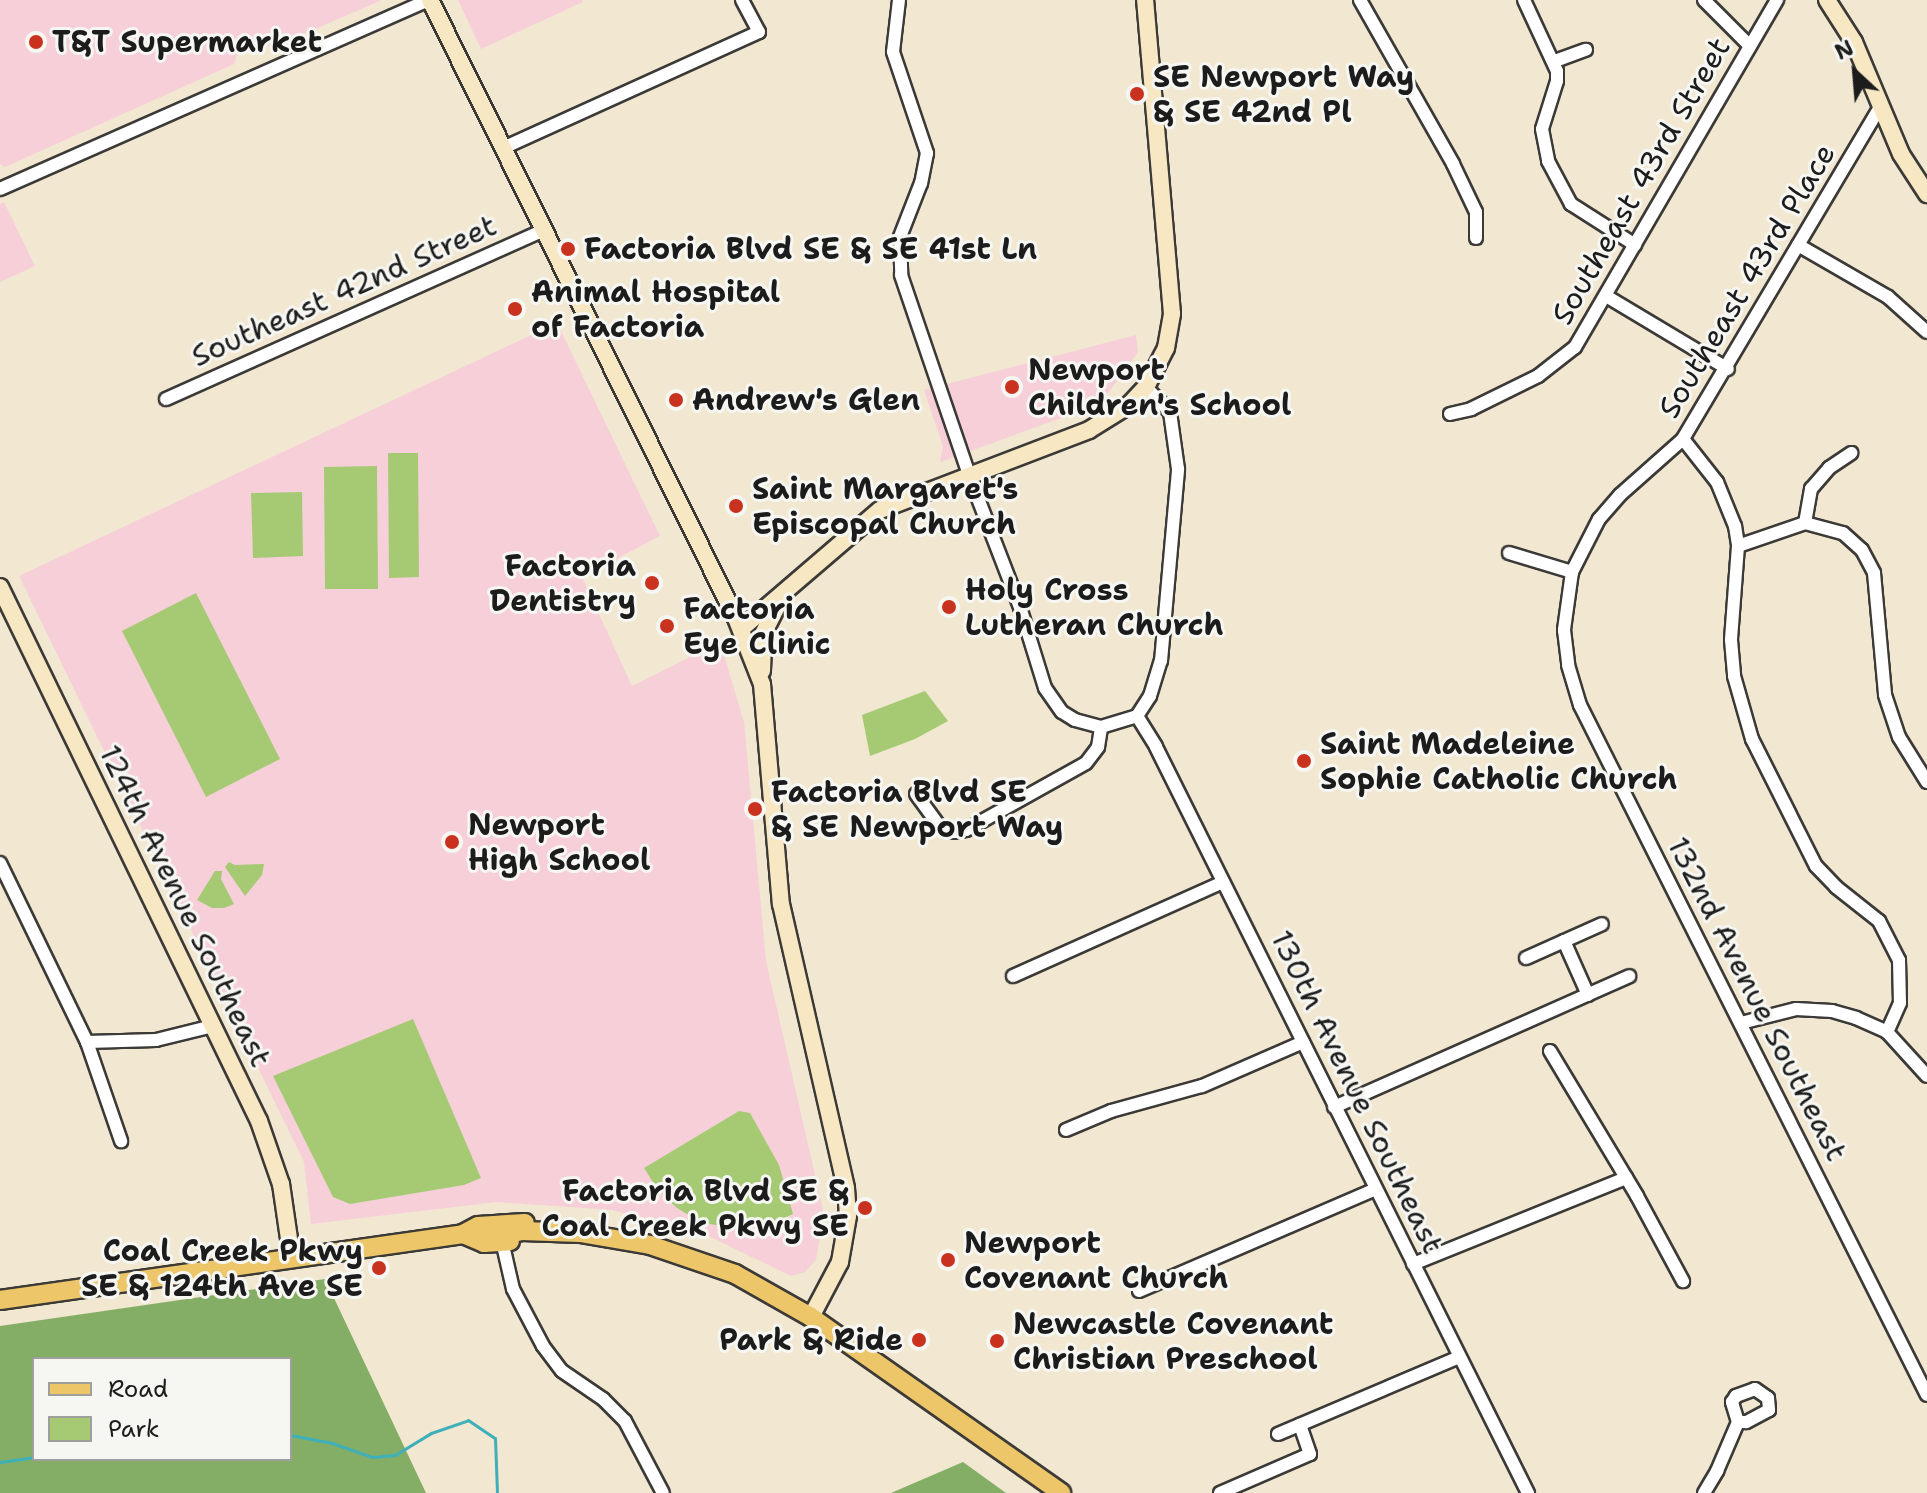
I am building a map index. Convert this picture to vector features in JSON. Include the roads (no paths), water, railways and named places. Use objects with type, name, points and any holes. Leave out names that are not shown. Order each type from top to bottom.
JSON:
[{"type":"main road","points":[[429,0],[741,629],[762,684]]},
{"type":"main road","points":[[741,629],[880,510],[1110,419],[1146,387],[1166,348],[1172,303],[1145,0]]},
{"type":"main road","points":[[1827,0],[1854,42],[1901,154],[1927,194]]},
{"type":"main road","points":[[791,585],[765,627],[762,684],[781,904],[847,1202],[846,1240],[840,1262],[811,1317]]},
{"type":"main road","name":"124th Avenue Southeast","points":[[0,587],[213,1026],[277,1170],[292,1259]]},
{"type":"main road","points":[[0,1300],[463,1234],[478,1226],[528,1223],[594,1228],[604,1236]]},
{"type":"main road","points":[[463,1234],[484,1243],[502,1241],[522,1231],[604,1236],[694,1258],[748,1281],[811,1317],[1061,1493]]},
{"type":"street","points":[[0,189],[429,0]]},
{"type":"street","points":[[503,148],[759,32],[742,0]]},
{"type":"street","points":[[899,0],[893,52],[927,153],[921,183],[900,237],[901,275],[969,475],[1009,575],[1036,666],[1052,702],[1075,720],[1101,727],[1137,716],[1150,696],[1161,661],[1178,469],[1170,412],[1146,387]]},
{"type":"street","points":[[1360,0],[1453,164],[1476,212],[1476,238]]},
{"type":"street","points":[[1524,0],[1555,61],[1557,81],[1542,129],[1548,161],[1571,204],[1635,245]]},
{"type":"street","points":[[1704,0],[1750,46]]},
{"type":"street","name":"Southeast 43rd Street","points":[[1450,414],[1471,409],[1551,368],[1575,347],[1777,0]]},
{"type":"street","points":[[1555,61],[1586,50]]},
{"type":"street","name":"Southeast 43rd Place","points":[[1572,572],[1599,519],[1620,495],[1683,439],[1728,369],[1880,107]]},
{"type":"street","name":"Southeast 42nd Street","points":[[166,399],[543,230]]},
{"type":"street","points":[[1798,245],[1888,297],[1927,332]]},
{"type":"street","points":[[1606,296],[1728,369]]},
{"type":"street","points":[[1683,439],[1717,482],[1728,506],[1738,546],[1731,640],[1741,709],[1752,739],[1816,866],[1836,887],[1879,921],[1893,941],[1902,983],[1900,1003],[1887,1032]]},
{"type":"street","points":[[1805,523],[1811,489],[1829,468],[1851,453]]},
{"type":"street","points":[[1738,546],[1805,523],[1843,533],[1869,561],[1874,573],[1885,695],[1899,737],[1927,782]]},
{"type":"street","points":[[1509,553],[1572,572]]},
{"type":"street","name":"132nd Avenue Southeast","points":[[1572,572],[1564,630],[1568,665],[1577,695],[1927,1395]]},
{"type":"street","name":"130th Avenue Southeast","points":[[1137,716],[1528,1493]]},
{"type":"street","points":[[916,794],[939,826],[955,832],[966,830],[1086,763],[1098,747],[1101,727]]},
{"type":"street","points":[[0,863],[87,1042],[121,1141]]},
{"type":"street","points":[[1013,976],[1223,882]]},
{"type":"street","points":[[1526,958],[1602,924]]},
{"type":"street","points":[[1564,941],[1588,995]]},
{"type":"street","points":[[1334,1107],[1629,976]]},
{"type":"street","points":[[1741,1023],[1774,1012],[1813,1009],[1856,1018],[1887,1032],[1927,1076]]},
{"type":"street","points":[[87,1042],[156,1040],[213,1026]]},
{"type":"street","points":[[1066,1130],[1111,1111],[1202,1086],[1303,1042]]},
{"type":"street","points":[[1550,1051],[1683,1281]]},
{"type":"street","points":[[1413,1264],[1626,1178]]},
{"type":"street","points":[[1139,1291],[1374,1190]]},
{"type":"street","points":[[502,1241],[513,1289],[543,1346],[562,1371],[603,1399],[625,1421],[663,1493]]},
{"type":"street","points":[[1278,1434],[1459,1357]]},
{"type":"street","points":[[1704,1493],[1738,1422]]},
{"type":"street","points":[[1220,1493],[1310,1454],[1300,1425]]},
{"type":"waterway","points":[[292,1435],[332,1443],[372,1457],[395,1455],[431,1433],[468,1420],[495,1438],[497,1493]]},
{"type":"waterway","points":[[0,1462],[32,1457]]},
{"type":"place","name":"T&T Supermarket","points":[[36,42]]},
{"type":"place","name":"SE Newport Way & SE 42nd Pl","points":[[1137,94]]},
{"type":"place","name":"Factoria Blvd SE & SE 41st Ln","points":[[568,249]]},
{"type":"place","name":"Animal Hospital of Factoria","points":[[515,309]]},
{"type":"place","name":"Newport Children's School","points":[[1012,387]]},
{"type":"place","name":"Andrew's Glen","points":[[676,400]]},
{"type":"place","name":"Saint Margaret's Episcopal Church","points":[[736,506]]},
{"type":"place","name":"Factoria Dentistry","points":[[652,583]]},
{"type":"place","name":"Holy Cross Lutheran Church","points":[[949,607]]},
{"type":"place","name":"Factoria Eye Clinic","points":[[667,626]]},
{"type":"place","name":"Saint Madeleine Sophie Catholic Church","points":[[1304,761]]},
{"type":"place","name":"Factoria Blvd SE & SE Newport Way","points":[[755,809]]},
{"type":"place","name":"Newport High School","points":[[452,842]]},
{"type":"place","name":"Factoria Blvd SE & Coal Creek Pkwy SE","points":[[865,1208]]},
{"type":"place","name":"Newport Covenant Church","points":[[948,1260]]},
{"type":"place","name":"Coal Creek Pkwy SE & 124th Ave SE","points":[[379,1268]]},
{"type":"place","name":"Park & Ride","points":[[919,1340]]},
{"type":"place","name":"Newcastle Covenant Christian Preschool","points":[[997,1341]]}]
